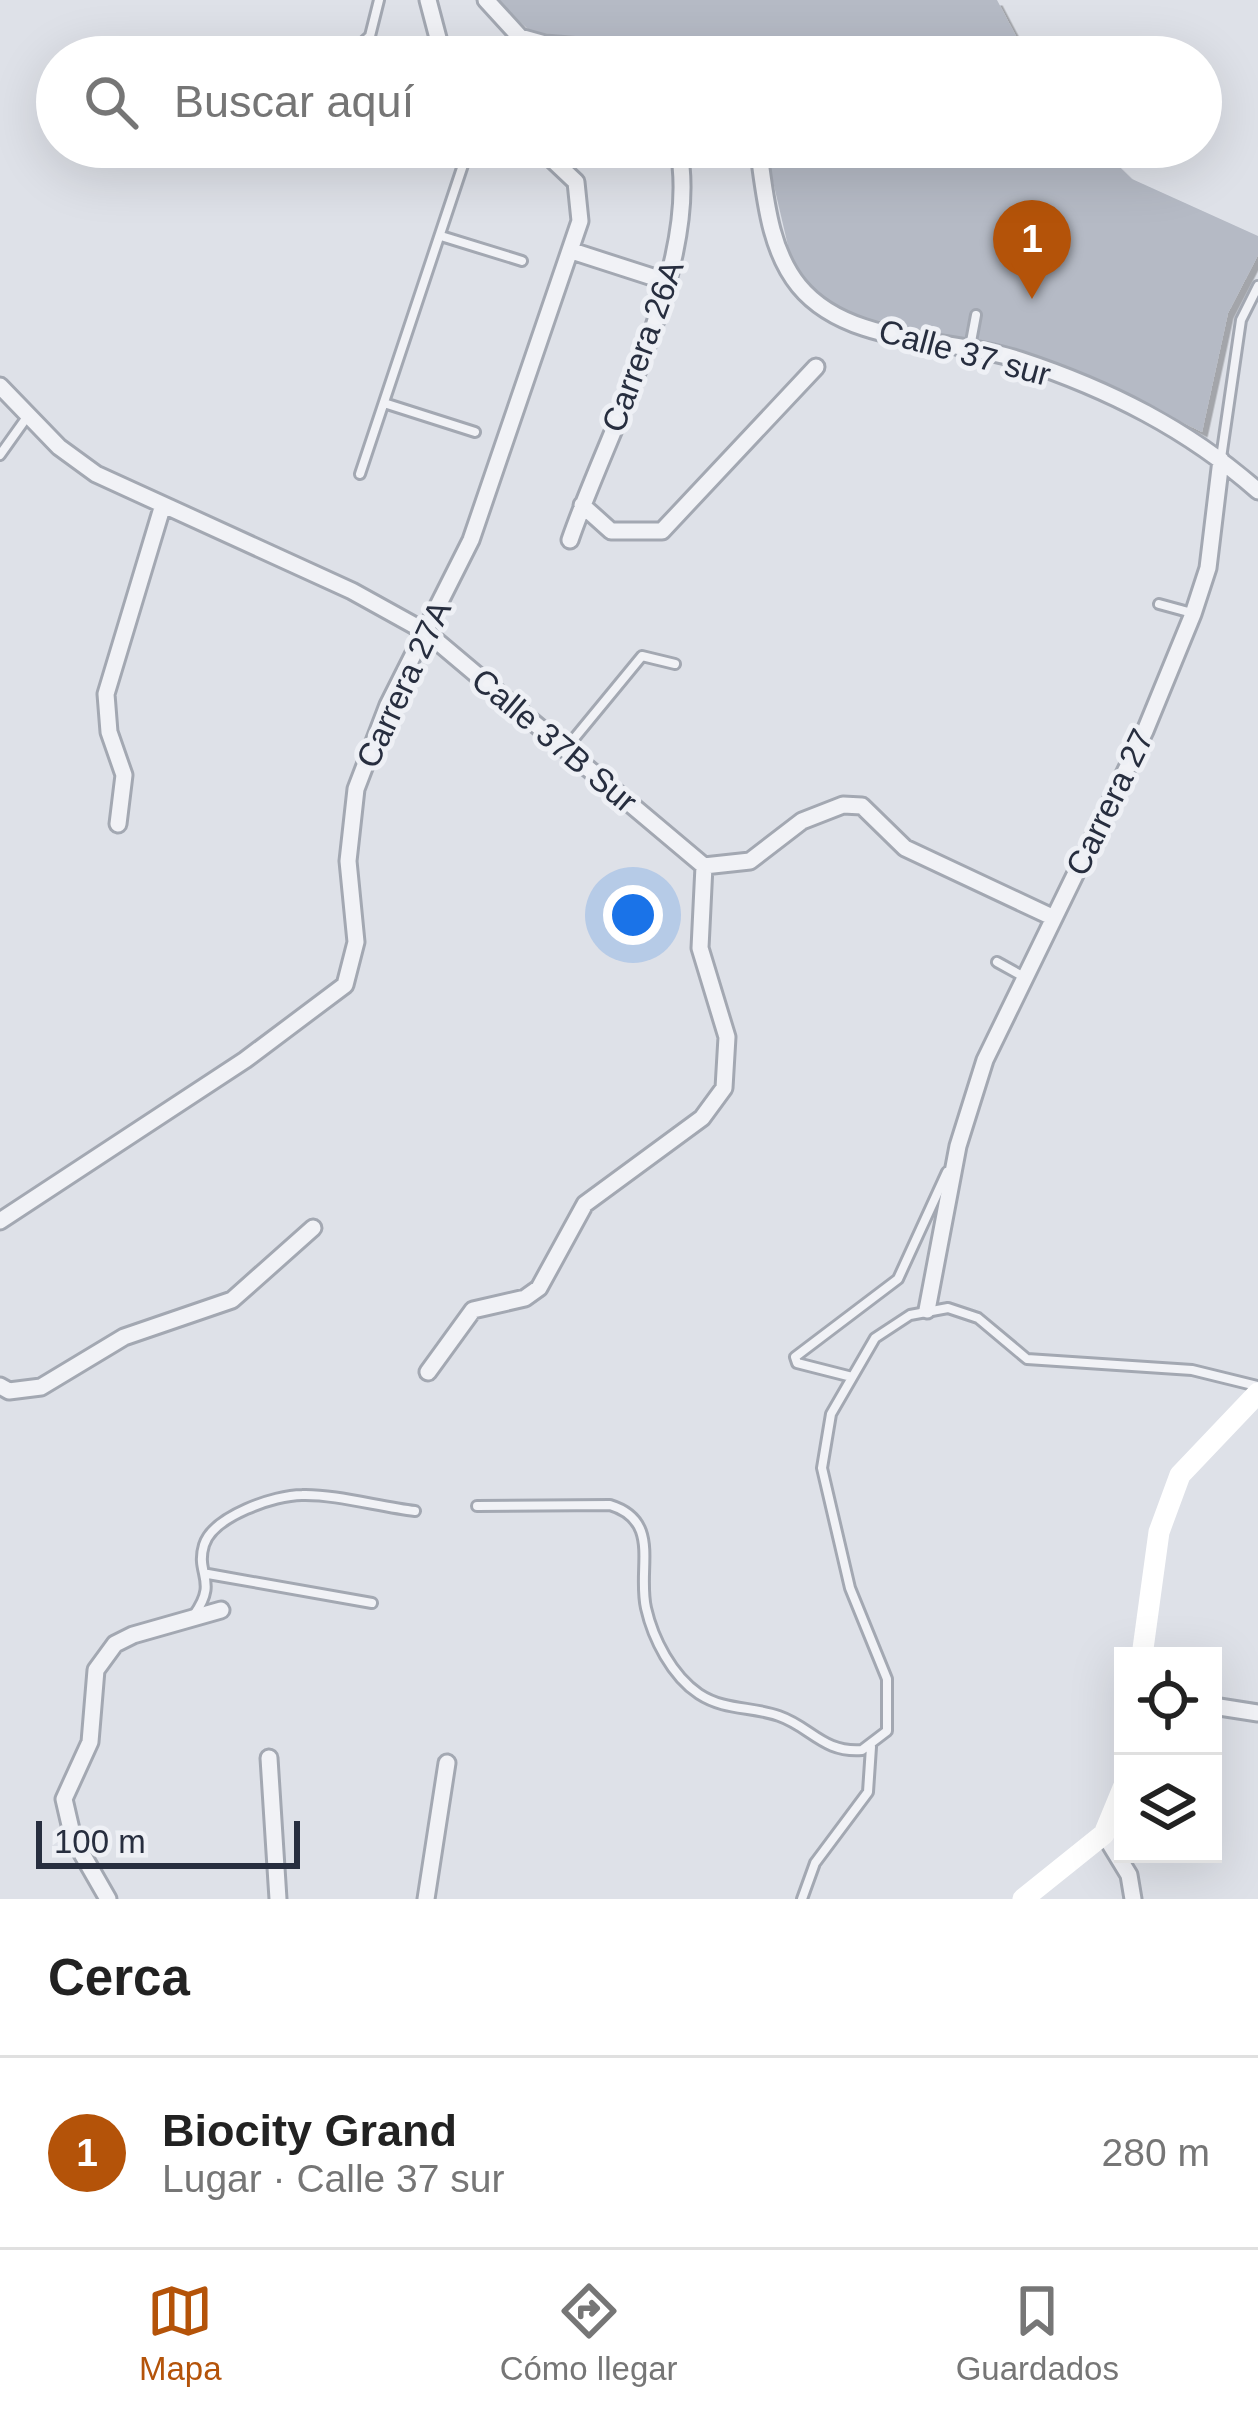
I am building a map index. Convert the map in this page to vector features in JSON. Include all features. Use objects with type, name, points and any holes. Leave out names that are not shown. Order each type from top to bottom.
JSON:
[{"type":"street","points":[[428,0],[437,36]]},
{"type":"street","points":[[486,0],[519,36]]},
{"type":"street","name":"Carrera 27A","points":[[0,1221],[245,1060],[345,985],[356,942],[348,861],[356,789],[388,704],[471,541],[572,251],[580,196],[564,168]]},
{"type":"street","name":"Carrera 26A","points":[[570,540],[668,282],[684,224],[680,168]]},
{"type":"street","name":"Calle 37 sur","points":[[762,168],[776,241],[801,289],[849,321],[1025,362],[1142,410],[1221,460],[1258,491]]},
{"type":"street","points":[[572,251],[668,282]]},
{"type":"street","points":[[582,505],[610,531],[662,531],[816,367]]},
{"type":"street","name":"Calle 37B Sur","points":[[0,386],[27,417],[96,474],[352,591],[426,632],[568,746],[704,866]]},
{"type":"street","name":"Carrera 27","points":[[927,1310],[958,1146],[985,1060],[1145,731],[1193,614],[1208,568],[1221,460]]},
{"type":"street","points":[[118,824],[124,775],[109,733],[106,694],[162,508]]},
{"type":"street","points":[[428,1372],[473,1310],[525,1298],[539,1288],[585,1204],[702,1118],[724,1088],[727,1037],[700,948],[704,866],[750,861],[802,820],[844,805],[862,806],[905,848],[1052,916]]},
{"type":"street","points":[[0,1386],[9,1391],[40,1387],[124,1337],[232,1300],[313,1228]]},
{"type":"street","points":[[1143,1647],[1159,1532],[1180,1475],[1258,1390]]},
{"type":"street","points":[[108,1899],[73,1838],[64,1799],[90,1742],[96,1670],[115,1644],[221,1610]]},
{"type":"street","points":[[1222,1707],[1258,1713]]},
{"type":"street","points":[[269,1758],[278,1899]]},
{"type":"street","points":[[426,1899],[447,1763]]},
{"type":"street","points":[[1023,1899],[1104,1834],[1114,1810]]},
{"type":"street","points":[[1104,1834],[1129,1875],[1133,1899]]},
{"type":"lane","points":[[370,36],[378,0]]},
{"type":"lane","points":[[360,474],[462,168]]},
{"type":"lane","points":[[441,236],[522,261]]},
{"type":"lane","name":"Carrera 27","points":[[1221,460],[1241,320],[1258,286]]},
{"type":"lane","points":[[969,348],[976,315]]},
{"type":"lane","points":[[383,403],[475,432]]},
{"type":"lane","points":[[0,455],[27,417]]},
{"type":"lane","points":[[1159,604],[1193,614]]},
{"type":"lane","points":[[568,746],[642,656],[676,664]]},
{"type":"lane","points":[[998,962],[1027,979]]},
{"type":"lane","points":[[852,1377],[797,1363],[795,1357],[898,1279],[958,1146]]},
{"type":"lane","points":[[802,1899],[815,1863],[868,1792],[871,1747],[890,1725],[887,1678],[850,1588],[822,1468],[831,1414],[874,1338],[890,1324],[927,1310],[948,1308],[978,1318],[1027,1359],[1177,1368],[1258,1390]]},
{"type":"lane","points":[[193,1616],[206,1598],[204,1544],[214,1529],[282,1497],[304,1494],[415,1511]]},
{"type":"lane","points":[[477,1506],[610,1505],[628,1513],[644,1530],[645,1604],[651,1624],[669,1661],[691,1688],[728,1708],[777,1715],[830,1748],[871,1747]]},
{"type":"lane","points":[[208,1574],[373,1603]]},
{"type":"building","points":[[495,0],[997,0],[1016,36],[571,36],[532,32]]},
{"type":"building","points":[[770,168],[1121,168],[1132,179],[1258,236],[1258,255],[1228,313],[1202,432],[1094,379],[1006,347],[851,315],[807,284],[792,263]]},
{"type":"place","name":"Biocity Grand","points":[[1032,299]]}]
